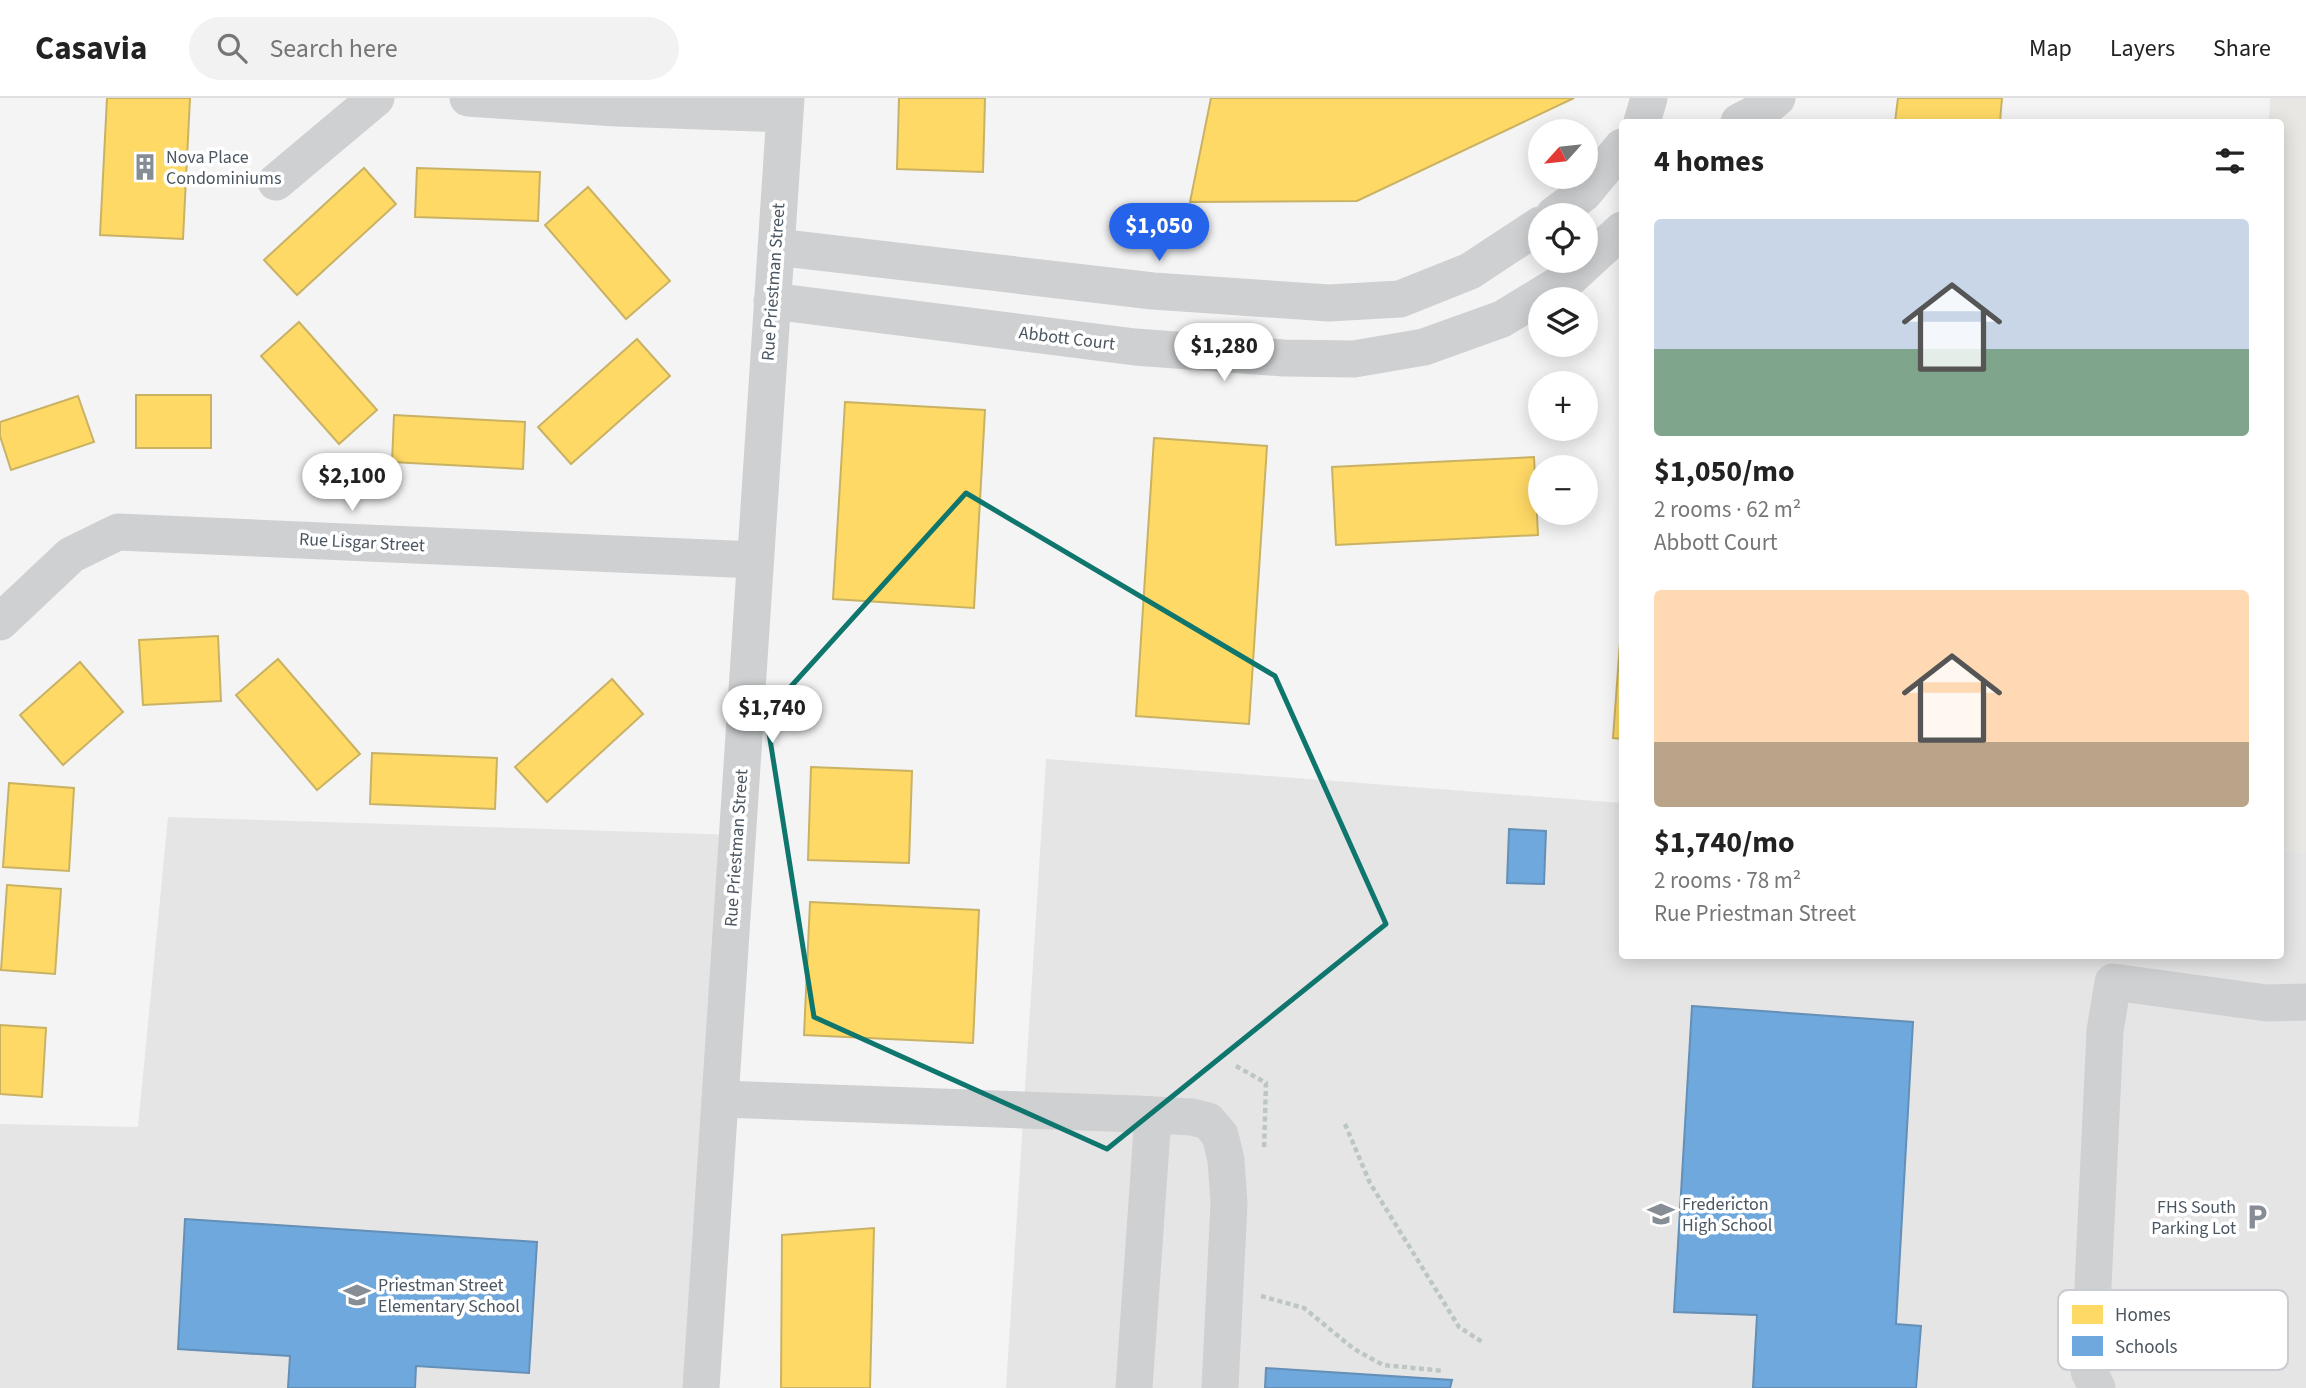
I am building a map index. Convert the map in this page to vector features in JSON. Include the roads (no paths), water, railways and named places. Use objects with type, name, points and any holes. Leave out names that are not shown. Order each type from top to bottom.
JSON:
[{"type":"street","points":[[276,182],[376,98]]},
{"type":"street","points":[[467,98],[616,108],[785,106]]},
{"type":"street","points":[[1643,119],[1649,98]]},
{"type":"street","points":[[1745,119],[1764,109],[1777,98]]},
{"type":"street","name":"Rue Priestman Street","points":[[701,1388],[785,106]]},
{"type":"street","points":[[1570,203],[1584,193],[1619,151]]},
{"type":"street","points":[[776,247],[1153,291],[1329,303],[1400,299],[1470,271],[1528,233]]},
{"type":"street","name":"Abbott Court","points":[[772,301],[1135,347],[1284,358],[1354,359],[1424,346],[1502,319],[1571,277],[1619,233]]},
{"type":"street","name":"Rue Lisgar Street","points":[[0,622],[71,555],[118,532],[755,560]]},
{"type":"street","points":[[2093,1290],[2105,1031],[2113,982],[2267,1003],[2306,1002]]},
{"type":"street","points":[[720,1099],[1137,1114],[1192,1117],[1208,1121],[1220,1135],[1226,1160],[1229,1203],[1220,1388]]},
{"type":"street","points":[[1134,1388],[1153,1116]]},
{"type":"street","points":[[2089,1370],[2097,1388]]},
{"type":"place","name":"Nova Place Condominiums","points":[[145,167]]},
{"type":"place","name":"Fredericton High School","points":[[1661,1214]]},
{"type":"place","name":"FHS South Parking Lot","points":[[2257,1217]]},
{"type":"place","name":"Priestman Street Elementary School","points":[[357,1295]]}]
